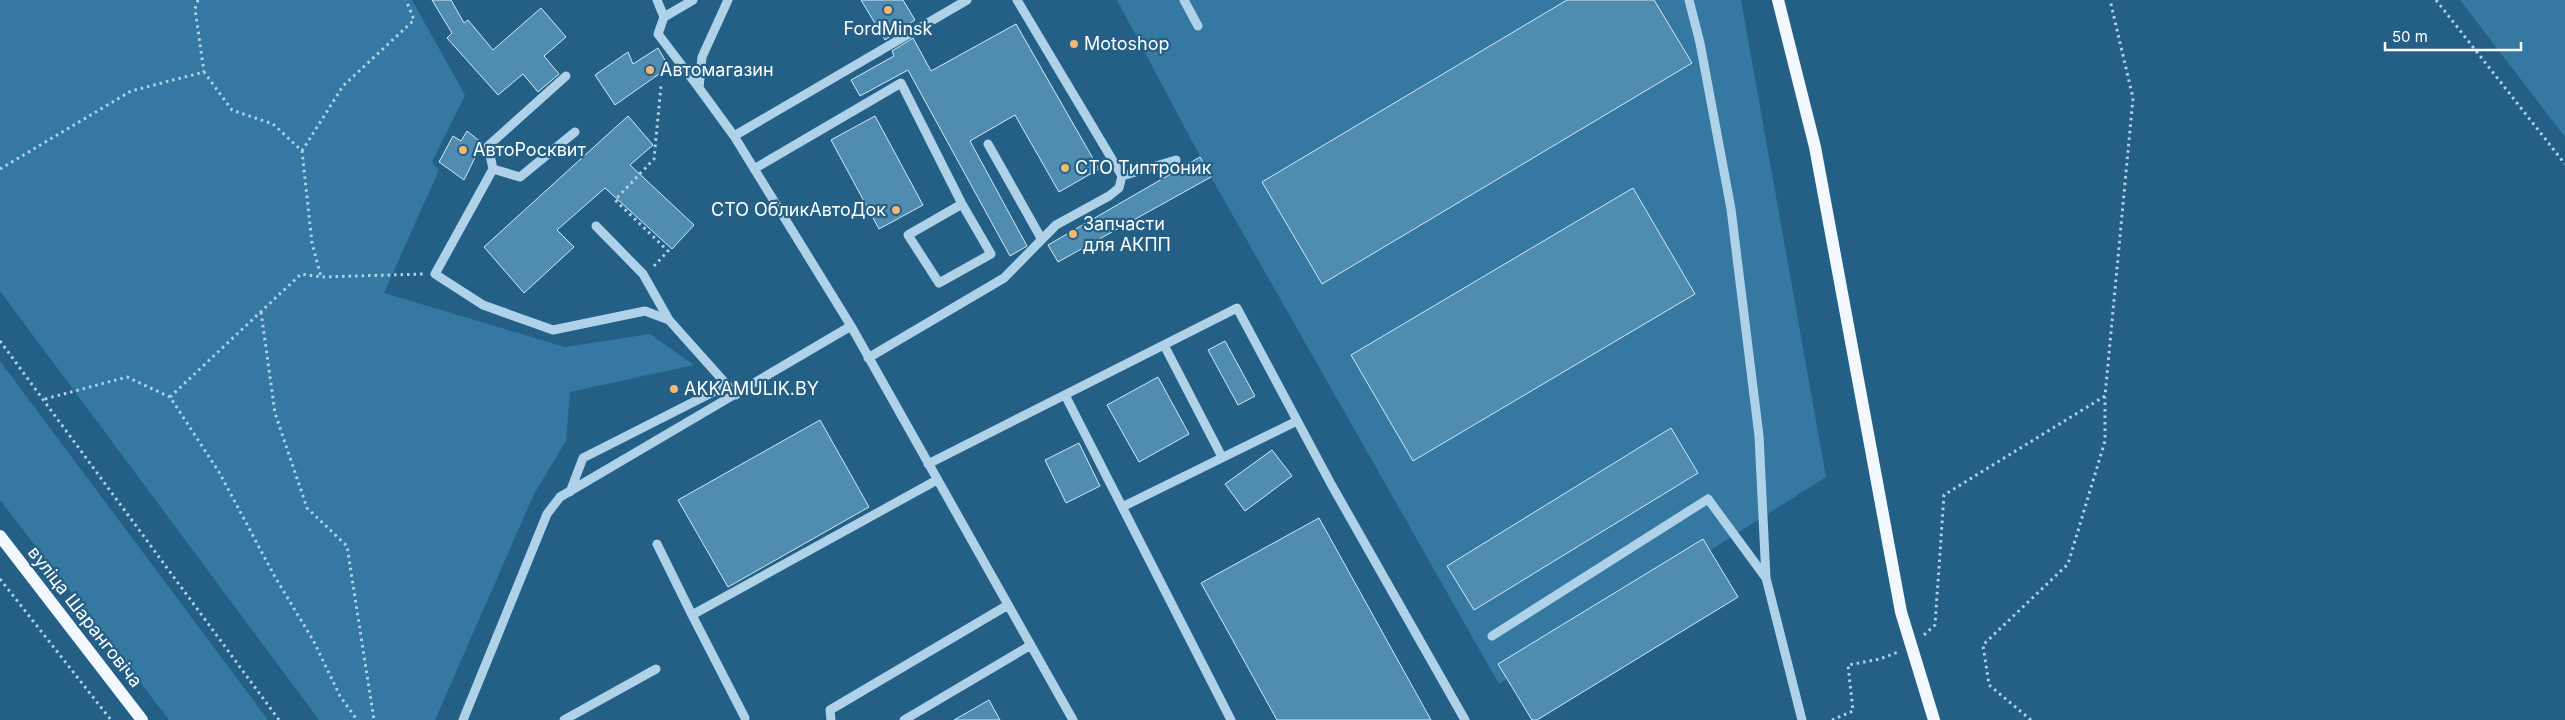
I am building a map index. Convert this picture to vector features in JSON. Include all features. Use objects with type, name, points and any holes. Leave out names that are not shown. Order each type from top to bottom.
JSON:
[{"type":"main road","points":[[1778,0],[1815,147],[1901,612],[1934,720]]},
{"type":"main road","name":"вуліца Шаранговіча","points":[[0,536],[142,720]]},
{"type":"lane","points":[[657,0],[664,17]]},
{"type":"lane","points":[[693,0],[664,17],[658,34],[734,136],[851,326],[1073,720]]},
{"type":"lane","points":[[699,88],[702,57],[728,0]]},
{"type":"lane","points":[[734,136],[967,0]]},
{"type":"lane","points":[[868,358],[1004,278],[1041,238],[1056,226],[1109,196],[1119,188],[1122,176],[1017,0]]},
{"type":"lane","points":[[1184,0],[1198,26]]},
{"type":"lane","points":[[1689,0],[1700,43],[1730,209],[1759,436],[1766,578],[1802,720]]},
{"type":"lane","points":[[566,76],[488,146],[493,169],[435,274],[483,304],[553,330],[645,311],[668,320]]},
{"type":"lane","points":[[754,169],[901,83],[962,204],[991,254],[939,283],[908,235],[962,204]]},
{"type":"lane","points":[[493,169],[520,177],[575,132]]},
{"type":"lane","points":[[988,144],[1041,238]]},
{"type":"lane","points":[[1122,176],[1176,160]]},
{"type":"lane","points":[[596,226],[644,276],[668,320],[736,395]]},
{"type":"lane","points":[[928,464],[1237,308],[1331,484],[1466,720]]},
{"type":"lane","points":[[463,720],[547,514],[560,497],[851,326]]},
{"type":"lane","points":[[1164,345],[1222,458]]},
{"type":"lane","points":[[570,492],[584,458],[726,385]]},
{"type":"lane","points":[[1065,395],[1231,720]]},
{"type":"lane","points":[[1122,507],[1297,420]]},
{"type":"lane","points":[[692,615],[937,480]]},
{"type":"lane","points":[[1492,636],[1708,499],[1766,578]]},
{"type":"lane","points":[[657,544],[745,718]]},
{"type":"lane","points":[[831,720],[830,710],[1008,605]]},
{"type":"lane","points":[[904,720],[1031,645]]},
{"type":"lane","points":[[564,720],[656,669]]},
{"type":"path","points":[[198,0],[195,9],[204,72],[232,110],[274,124],[302,151]]},
{"type":"path","points":[[322,277],[312,243],[302,151],[343,86],[414,20],[406,0]]},
{"type":"path","points":[[2031,720],[1989,685],[1984,644],[2068,564],[2105,441],[2105,396],[2132,98],[2110,0]]},
{"type":"path","points":[[2436,0],[2565,164]]},
{"type":"path","points":[[0,169],[131,91],[204,72]]},
{"type":"path","points":[[644,276],[668,251],[615,200],[654,159],[661,86]]},
{"type":"path","points":[[170,397],[301,274],[322,277],[435,274]]},
{"type":"path","points":[[261,312],[275,413],[307,508],[347,546],[374,720]]},
{"type":"path","points":[[0,341],[279,720]]},
{"type":"path","points":[[44,399],[127,377],[170,397],[219,472],[274,577],[314,640],[340,696],[357,720]]},
{"type":"path","points":[[1922,637],[1935,625],[1944,495],[2105,396]]},
{"type":"path","points":[[0,579],[111,720]]},
{"type":"path","points":[[1832,720],[1854,711],[1848,665],[1880,659],[1901,652]]},
{"type":"shaded area","points":[[0,0],[412,0],[465,95],[432,162],[439,170],[384,293],[565,347],[650,334],[694,365],[570,392],[566,441],[534,494],[435,720],[319,720],[0,291]]},
{"type":"shaded area","points":[[1117,0],[1741,0],[1826,477],[1499,684],[1211,177]]},
{"type":"shaded area","points":[[2460,0],[2565,0],[2565,137]]},
{"type":"shaded area","points":[[0,361],[268,720],[169,720],[0,500]]},
{"type":"building","points":[[432,0],[451,0],[464,23],[468,20],[493,50],[541,8],[566,37],[544,56],[559,74],[538,92],[523,74],[498,95],[447,38],[452,33]]},
{"type":"building","name":"FordMinsk","points":[[861,0],[903,0],[915,20],[885,40]]},
{"type":"building","points":[[1567,0],[1654,0],[1692,63],[1322,284],[1262,182]]},
{"type":"building","points":[[1016,24],[1099,169],[1059,192],[1015,115],[970,141],[1027,246],[1010,256],[908,70],[860,96],[851,80],[894,56],[892,51],[913,38],[931,71]]},
{"type":"building","points":[[658,48],[669,67],[615,105],[595,75],[628,52],[633,64]]},
{"type":"building","points":[[628,116],[653,145],[630,165],[694,225],[672,249],[605,188],[557,230],[574,247],[524,293],[484,247]]},
{"type":"building","points":[[875,116],[923,205],[879,229],[831,140]]},
{"type":"building","name":"АвтоРосквит","points":[[467,131],[482,143],[464,180],[439,162],[453,136],[461,141]]},
{"type":"building","points":[[1200,157],[1211,177],[1058,262],[1048,245]]},
{"type":"building","points":[[1633,188],[1695,294],[1413,461],[1351,355]]},
{"type":"building","points":[[1225,341],[1255,396],[1238,405],[1208,350]]},
{"type":"building","points":[[1158,377],[1189,434],[1139,462],[1107,405]]},
{"type":"building","points":[[820,420],[869,507],[728,587],[678,500]]},
{"type":"building","points":[[1671,428],[1698,473],[1474,610],[1447,566]]},
{"type":"building","points":[[1079,443],[1100,486],[1066,503],[1045,460]]},
{"type":"building","points":[[1272,450],[1292,476],[1245,511],[1225,484]]},
{"type":"building","points":[[1319,518],[1431,720],[1277,720],[1201,583]]},
{"type":"building","points":[[1703,539],[1738,597],[1537,720],[1532,720],[1498,664]]},
{"type":"building","points":[[989,700],[1000,720],[954,720]]},
{"type":"place","name":"FordMinsk","points":[[888,10]]},
{"type":"place","name":"Motoshop","points":[[1074,44]]},
{"type":"place","name":"Автомагазин","points":[[650,70]]},
{"type":"place","name":"АвтоРосквит","points":[[463,150]]},
{"type":"place","name":"СТО Типтроник","points":[[1065,168]]},
{"type":"place","name":"СТО ОбликАвтоДок","points":[[896,210]]},
{"type":"place","name":"Запчасти для АКПП","points":[[1073,234]]},
{"type":"place","name":"AKKAMULIK.BY","points":[[674,389]]}]
